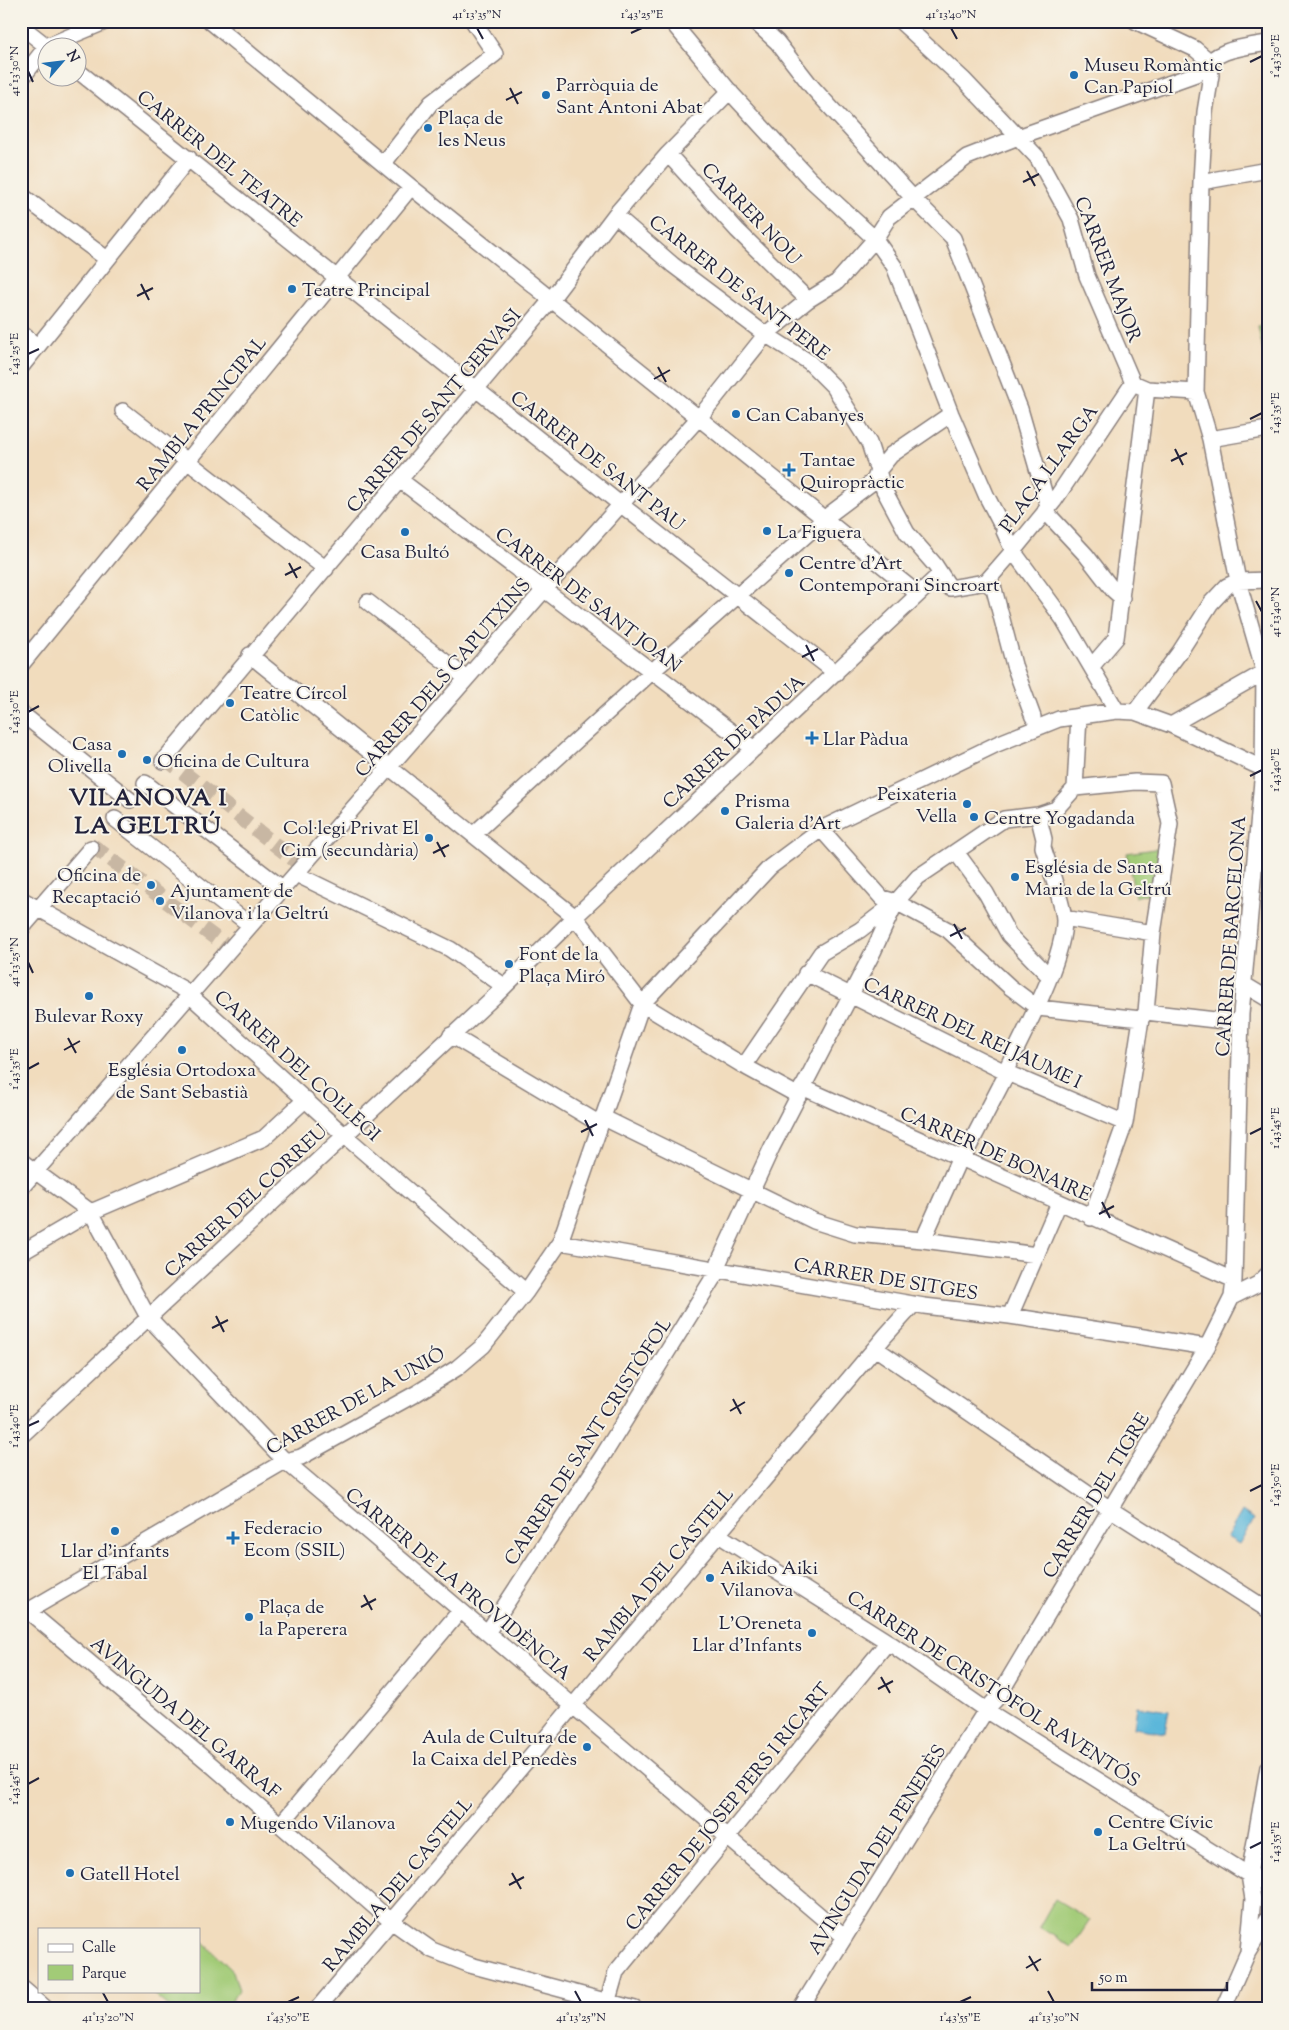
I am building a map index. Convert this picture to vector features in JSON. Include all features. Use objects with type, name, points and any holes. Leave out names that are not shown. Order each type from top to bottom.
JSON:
[{"type":"street","points":[[68,38],[107,21]]},
{"type":"street","points":[[210,21],[411,187],[552,298],[695,415],[830,519],[918,594]]},
{"type":"street","points":[[384,163],[431,103],[495,54],[473,21]]},
{"type":"street","points":[[754,21],[777,42],[812,87],[917,195],[953,238],[1020,409],[1047,509],[1122,598]]},
{"type":"street","name":"CARRER MAJOR","points":[[900,21],[963,79],[1037,158],[1071,219],[1088,276],[1133,383]]},
{"type":"street","points":[[1135,21],[1195,49],[1208,60]]},
{"type":"street","points":[[673,22],[730,91],[810,179],[875,239],[894,266],[951,414],[1013,551],[1064,619],[1117,711]]},
{"type":"street","points":[[21,26],[38,39]]},
{"type":"street","name":"CARRER DELS CAPUTXINS","points":[[21,1188],[466,678],[668,451],[695,415],[766,334],[808,300],[837,282],[875,239],[889,217],[966,157],[1196,74],[1208,60],[1228,50],[1268,43]]},
{"type":"street","points":[[21,78],[38,58]]},
{"type":"street","name":"CARRER DE BARCELONA","points":[[1208,60],[1211,75],[1205,112],[1201,182],[1196,392],[1210,439],[1238,581],[1266,670],[1265,770],[1243,984],[1232,1297]]},
{"type":"street","name":"CARRER DEL TEATRE","points":[[88,79],[336,277]]},
{"type":"street","name":"CARRER DE SANT GERVASI","points":[[165,758],[250,655],[326,569],[552,298],[615,215],[668,154],[730,91]]},
{"type":"street","name":"CARRER NOU","points":[[668,154],[737,230],[808,300]]},
{"type":"street","points":[[21,368],[189,158]]},
{"type":"street","points":[[1201,182],[1268,170]]},
{"type":"street","name":"RAMBLA PRINCIPAL","points":[[21,665],[411,187]]},
{"type":"street","points":[[21,195],[107,259]]},
{"type":"street","name":"CARRER DE SANT PERE","points":[[615,215],[672,265],[766,334],[809,362],[834,387],[869,442],[884,490],[907,533],[940,574]]},
{"type":"street","name":"CARRER DE SANT PAU","points":[[336,277],[836,673]]},
{"type":"street","points":[[21,334],[37,346]]},
{"type":"street","points":[[1133,383],[1147,389],[1196,392]]},
{"type":"street","name":"PLAÇA LLARGA","points":[[986,582],[1047,509],[1133,383]]},
{"type":"street","points":[[1092,666],[1116,638],[1147,389]]},
{"type":"street","points":[[123,411],[326,569]]},
{"type":"street","points":[[474,834],[652,672],[874,481],[878,471],[891,455],[951,414]]},
{"type":"street","points":[[1210,439],[1268,429]]},
{"type":"street","name":"CARRER DE SANT JOAN","points":[[400,480],[754,750]]},
{"type":"street","points":[[940,574],[950,588],[986,582],[994,589],[1014,665],[1033,717]]},
{"type":"street","name":"CARRER DE PÀDUA","points":[[501,990],[572,920],[940,574]]},
{"type":"street","points":[[1135,712],[1179,653],[1211,603],[1227,586],[1238,581],[1268,580]]},
{"type":"street","points":[[368,602],[466,678]]},
{"type":"street","points":[[250,655],[474,834],[572,920],[642,1004]]},
{"type":"street","points":[[1170,725],[1266,670]]},
{"type":"street","name":"CARRER DE LA UNIÓ","points":[[23,1610],[129,1553],[285,1461],[301,1457],[417,1393],[457,1368],[483,1346],[526,1292],[560,1242],[642,1004],[770,866],[821,828],[997,744],[1059,719],[1117,711],[1135,712],[1170,725],[1265,770]]},
{"type":"street","points":[[21,713],[130,800]]},
{"type":"street","points":[[744,1066],[820,953],[860,930],[896,902],[918,877],[1004,819],[1038,815],[1056,809],[1072,791],[1079,716]]},
{"type":"street","points":[[1072,791],[1134,782],[1160,783],[1170,824],[1153,933],[1143,1015],[1125,1123],[1091,1218]]},
{"type":"street","points":[[145,783],[282,888]]},
{"type":"street","points":[[922,1240],[957,1164],[963,1158],[1004,1078],[1004,1072],[1036,1006],[1062,939],[1064,918],[1043,847],[1044,839],[1038,815]]},
{"type":"street","points":[[115,819],[250,925]]},
{"type":"street","points":[[821,828],[882,898],[896,902],[948,930],[1010,987],[1036,1006],[1241,1023]]},
{"type":"street","points":[[21,928],[91,848]]},
{"type":"street","points":[[956,852],[986,894],[1009,936],[1049,976]]},
{"type":"street","points":[[301,867],[302,877],[451,952],[501,990]]},
{"type":"street","points":[[1253,884],[1268,890]]},
{"type":"street","name":"CARRER DEL COL·LEGI","points":[[21,899],[190,994],[344,1135],[526,1292]]},
{"type":"street","name":"CARRER DE SANT CRISTÒFOL","points":[[487,1633],[604,1454],[718,1270],[718,1262],[772,1147],[874,950],[896,902]]},
{"type":"street","points":[[1064,918],[1153,933]]},
{"type":"street","name":"CARRER DEL REI JAUME I","points":[[806,973],[1004,1072],[1125,1123]]},
{"type":"street","points":[[1243,984],[1268,999]]},
{"type":"street","name":"CARRER DEL CORREU","points":[[21,1436],[501,990]]},
{"type":"street","name":"CARRER DE BONAIRE","points":[[642,1004],[744,1066],[800,1092],[852,1110],[963,1158],[1091,1218],[1234,1280]]},
{"type":"street","points":[[451,1035],[601,1121],[752,1190],[814,1221],[855,1234],[922,1240],[1036,1255]]},
{"type":"street","points":[[21,1253],[93,1215],[264,1138],[306,1099]]},
{"type":"street","points":[[21,1161],[38,1169],[93,1215]]},
{"type":"street","points":[[1010,1316],[1059,1203]]},
{"type":"street","name":"CARRER DE LA PROVIDÈNCIA","points":[[93,1215],[148,1317],[285,1461],[845,1937]]},
{"type":"street","name":"CARRER DE SITGES","points":[[560,1242],[914,1304],[1010,1316],[1207,1347]]},
{"type":"street","points":[[1232,1297],[1258,1284],[1268,1274]]},
{"type":"street","name":"CARRER DEL TIGRE","points":[[986,1710],[998,1697],[1207,1347],[1232,1297]]},
{"type":"street","name":"RAMBLA DEL CASTELL","points":[[317,2009],[914,1304]]},
{"type":"street","points":[[875,1348],[1110,1509],[1268,1610]]},
{"type":"street","name":"CARRER DE CRISTÒFOL RAVENTÓS","points":[[718,1534],[888,1642],[986,1710],[1249,1875],[1268,1884]]},
{"type":"street","name":"AVINGUDA DEL GARRAF","points":[[23,1610],[281,1824],[391,1921],[432,1950],[470,1965],[608,2000],[636,2009]]},
{"type":"street","points":[[281,1824],[460,1611]]},
{"type":"street","name":"CARRER DE JOSEP PERS I RICART","points":[[608,2000],[616,1972],[888,1642]]},
{"type":"street","name":"AVINGUDA DEL PENEDÈS","points":[[800,2009],[986,1710]]},
{"type":"street","points":[[1248,1952],[1253,1899],[1249,1875],[1268,1767]]},
{"type":"street","points":[[1223,2009],[1248,1952],[1268,1919]]},
{"type":"street","points":[[21,1991],[42,2009]]},
{"type":"green space","points":[[1268,324],[1268,362],[1265,362],[1258,326]]},
{"type":"green space","points":[[1161,848],[1153,892],[1135,897],[1127,853]]},
{"type":"green space","points":[[1055,1899],[1090,1920],[1072,1947],[1039,1927]]},
{"type":"green space","points":[[200,1939],[233,1971],[239,1990],[225,2009],[171,2009],[151,1992],[200,1992]]},
{"type":"water","points":[[1242,1511],[1254,1519],[1239,1544],[1227,1537]]},
{"type":"water","points":[[1137,1706],[1169,1711],[1165,1733],[1134,1728]]},
{"type":"tunnel","points":[[165,758],[302,866]]},
{"type":"tunnel","points":[[93,846],[230,949]]},
{"type":"place","name":"Museu Romàntic Can Papiol","points":[[1074,75]]},
{"type":"place","name":"Parròquia de Sant Antoni Abat","points":[[546,95]]},
{"type":"place","name":"Plaça de les Neus","points":[[428,128]]},
{"type":"place","name":"Teatre Principal","points":[[292,289]]},
{"type":"place","name":"Can Cabanyes","points":[[736,414]]},
{"type":"place","name":"Tantae Quiropràctic","points":[[789,470]]},
{"type":"place","name":"La Figuera","points":[[767,531]]},
{"type":"place","name":"Casa Bultó","points":[[405,532]]},
{"type":"place","name":"Centre d'Art Contemporani Sincroart","points":[[789,573]]},
{"type":"place","name":"Teatre Círcol Catòlic","points":[[230,703]]},
{"type":"place","name":"Llar Pàdua","points":[[812,738]]},
{"type":"place","name":"Casa Olivella","points":[[122,754]]},
{"type":"place","name":"Oficina de Cultura","points":[[147,760]]},
{"type":"place","name":"Peixateria Vella","points":[[967,804]]},
{"type":"place","name":"Prisma Galeria d'Art","points":[[725,811]]},
{"type":"place","name":"Centre Yogadanda","points":[[974,817]]},
{"type":"place","name":"Col·legi Privat El Cim (secundària)","points":[[429,838]]},
{"type":"place","name":"Església de Santa Maria de la Geltrú","points":[[1015,877]]},
{"type":"place","name":"Oficina de Recaptació","points":[[151,885]]},
{"type":"place","name":"Ajuntament de Vilanova i la Geltrú","points":[[160,901]]},
{"type":"place","name":"Font de la Plaça Miró","points":[[509,964]]},
{"type":"place","name":"Bulevar Roxy","points":[[89,996]]},
{"type":"place","name":"Església Ortodoxa de Sant Sebastià","points":[[182,1050]]},
{"type":"place","name":"Llar d'infants El Tabal","points":[[115,1531]]},
{"type":"place","name":"Federacio Ecom (SSIL)","points":[[233,1538]]},
{"type":"place","name":"Aikido Aiki Vilanova","points":[[710,1578]]},
{"type":"place","name":"Plaça de la Paperera","points":[[249,1617]]},
{"type":"place","name":"L'Oreneta Llar d'Infants","points":[[812,1633]]},
{"type":"place","name":"Aula de Cultura de la Caixa del Penedès","points":[[587,1747]]},
{"type":"place","name":"Mugendo Vilanova","points":[[230,1822]]},
{"type":"place","name":"Centre Cívic La Geltrú","points":[[1098,1832]]},
{"type":"place","name":"Gatell Hotel","points":[[70,1873]]},
{"type":"district","name":"VILANOVA I LA GELTRÚ","points":[[148,811]]}]
